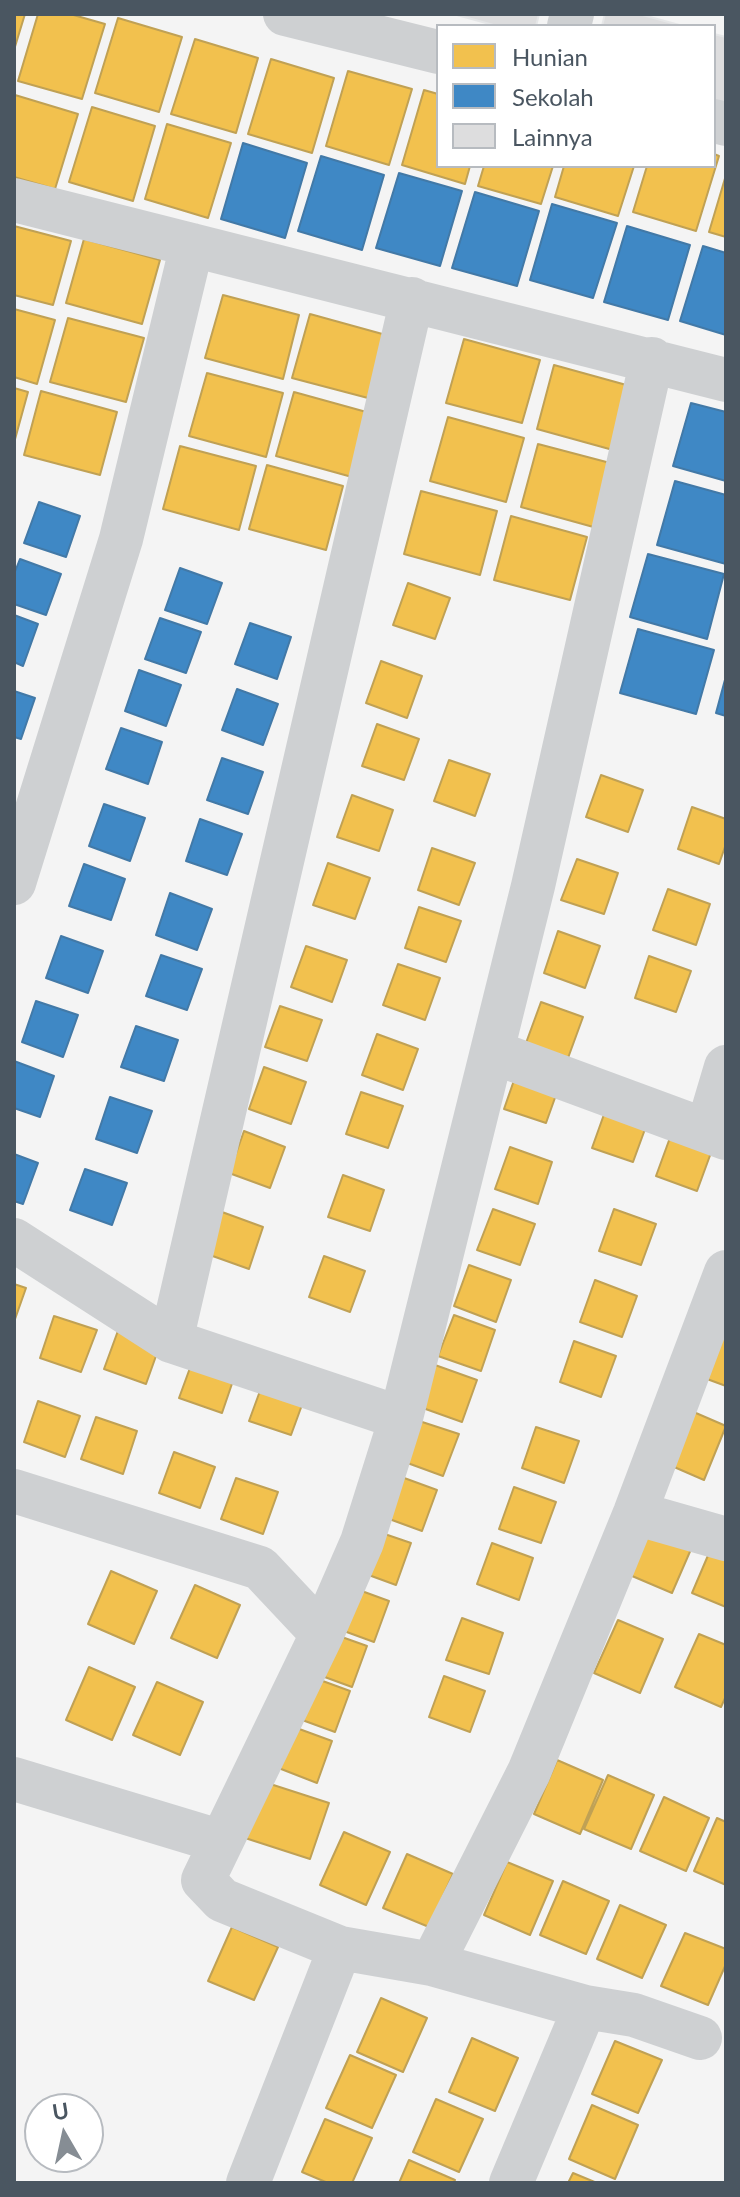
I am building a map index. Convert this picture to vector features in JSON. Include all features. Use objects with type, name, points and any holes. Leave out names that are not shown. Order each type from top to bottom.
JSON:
[{"type":"street","points":[[311,17],[436,51]]},
{"type":"street","points":[[14,200],[726,380]]},
{"type":"street","points":[[14,883],[121,539],[192,245]]},
{"type":"street","points":[[171,1341],[412,299]]},
{"type":"street","points":[[652,359],[493,1052],[401,1418],[362,1542],[322,1634],[219,1841],[203,1880],[222,1900],[340,1948],[432,1964],[585,2007],[634,2015],[700,2038]]},
{"type":"street","points":[[493,1052],[717,1134],[726,1067]]},
{"type":"street","points":[[14,1240],[171,1341],[401,1418]]},
{"type":"street","points":[[432,1964],[529,1772],[635,1513],[726,1272]]},
{"type":"street","points":[[14,1491],[260,1568],[322,1634]]},
{"type":"street","points":[[635,1513],[726,1539]]},
{"type":"street","points":[[14,1779],[219,1841]]},
{"type":"street","points":[[248,2183],[340,1948]]},
{"type":"street","points":[[511,2183],[585,2007]]},
{"type":"building: Hunian","points":[[14,14],[25,14],[14,50]]},
{"type":"building: Hunian","points":[[38,14],[70,14],[105,24],[82,99],[18,81]]},
{"type":"building: Hunian","points":[[118,18],[182,37],[159,112],[95,93]]},
{"type":"building: Hunian","points":[[195,39],[258,58],[236,133],[171,114]]},
{"type":"building: Hunian","points":[[271,59],[334,78],[312,153],[248,134]]},
{"type":"building: Hunian","points":[[348,71],[412,89],[389,165],[326,146]]},
{"type":"building: Hunian","points":[[424,90],[436,93],[436,168],[469,168],[465,184],[402,165]]},
{"type":"building: Hunian","points":[[15,95],[78,114],[55,189],[14,177]]},
{"type":"building: Hunian","points":[[92,107],[155,126],[133,201],[69,182]]},
{"type":"building: Hunian","points":[[167,124],[231,143],[208,218],[145,199]]},
{"type":"building: Hunian","points":[[483,168],[552,168],[541,204],[478,186]]},
{"type":"building: Hunian","points":[[563,168],[633,168],[618,216],[555,197]]},
{"type":"building: Hunian","points":[[646,168],[715,168],[696,231],[633,212]]},
{"type":"building: Hunian","points":[[726,175],[726,237],[709,232]]},
{"type":"building: Hunian","points":[[14,226],[71,241],[53,305],[14,295]]},
{"type":"building: Hunian","points":[[84,239],[160,260],[142,324],[66,303]]},
{"type":"building: Hunian","points":[[223,295],[299,315],[283,379],[205,358]]},
{"type":"building: Hunian","points":[[14,309],[55,320],[37,384],[14,377]]},
{"type":"building: Hunian","points":[[310,314],[386,335],[368,398],[292,378]]},
{"type":"building: Hunian","points":[[68,318],[144,338],[126,402],[50,382]]},
{"type":"building: Hunian","points":[[464,339],[540,360],[522,423],[446,403]]},
{"type":"building: Hunian","points":[[554,365],[630,386],[613,450],[537,429]]},
{"type":"building: Hunian","points":[[207,373],[283,393],[266,457],[189,436]]},
{"type":"building: Hunian","points":[[14,388],[28,392],[14,443]]},
{"type":"building: Hunian","points":[[41,391],[117,412],[100,475],[24,455]]},
{"type":"building: Hunian","points":[[294,392],[370,413],[352,477],[276,456]]},
{"type":"building: Hunian","points":[[448,417],[524,438],[506,502],[430,481]]},
{"type":"building: Hunian","points":[[538,444],[614,464],[597,528],[521,507]]},
{"type":"building: Hunian","points":[[180,446],[256,466],[239,530],[163,509]]},
{"type":"building: Hunian","points":[[267,465],[343,486],[326,550],[249,529]]},
{"type":"building: Hunian","points":[[421,491],[497,511],[480,575],[404,554]]},
{"type":"building: Hunian","points":[[511,516],[587,537],[570,600],[494,580]]},
{"type":"building: Hunian","points":[[408,583],[450,598],[435,639],[393,625]]},
{"type":"building: Hunian","points":[[381,661],[422,676],[407,718],[366,703]]},
{"type":"building: Hunian","points":[[377,724],[419,739],[404,780],[362,766]]},
{"type":"building: Hunian","points":[[449,760],[490,774],[475,816],[434,801]]},
{"type":"building: Hunian","points":[[601,775],[643,790],[628,832],[586,817]]},
{"type":"building: Hunian","points":[[352,795],[393,810],[379,851],[337,837]]},
{"type":"building: Hunian","points":[[692,807],[726,819],[726,844],[719,864],[678,849]]},
{"type":"building: Hunian","points":[[432,848],[475,863],[459,905],[418,890]]},
{"type":"building: Hunian","points":[[577,859],[618,873],[604,914],[561,900]]},
{"type":"building: Hunian","points":[[328,863],[370,878],[355,919],[313,905]]},
{"type":"building: Hunian","points":[[668,889],[710,904],[696,945],[653,930]]},
{"type":"building: Hunian","points":[[419,907],[461,921],[446,962],[405,948]]},
{"type":"building: Hunian","points":[[558,931],[600,946],[585,988],[544,973]]},
{"type":"building: Hunian","points":[[306,946],[347,960],[332,1002],[291,987]]},
{"type":"building: Hunian","points":[[649,956],[691,971],[676,1012],[635,998]]},
{"type":"building: Hunian","points":[[398,964],[440,978],[425,1020],[383,1005]]},
{"type":"building: Hunian","points":[[541,1002],[583,1017],[568,1058],[526,1043]]},
{"type":"building: Hunian","points":[[280,1006],[322,1020],[307,1061],[265,1047]]},
{"type":"building: Hunian","points":[[377,1034],[418,1049],[403,1090],[362,1075]]},
{"type":"building: Hunian","points":[[519,1066],[561,1081],[546,1123],[504,1109]]},
{"type":"building: Hunian","points":[[264,1067],[306,1082],[291,1124],[249,1109]]},
{"type":"building: Hunian","points":[[361,1092],[403,1106],[388,1148],[346,1134]]},
{"type":"building: Hunian","points":[[607,1106],[648,1121],[633,1162],[592,1148]]},
{"type":"building: Hunian","points":[[244,1131],[285,1147],[270,1188],[229,1173]]},
{"type":"building: Hunian","points":[[671,1135],[712,1150],[697,1191],[656,1176]]},
{"type":"building: Hunian","points":[[510,1147],[552,1162],[538,1204],[495,1189]]},
{"type":"building: Hunian","points":[[343,1175],[384,1190],[370,1231],[328,1217]]},
{"type":"building: Hunian","points":[[493,1209],[535,1224],[520,1265],[477,1250]]},
{"type":"building: Hunian","points":[[614,1209],[656,1224],[641,1265],[599,1251]]},
{"type":"building: Hunian","points":[[222,1212],[263,1227],[249,1269],[207,1254]]},
{"type":"building: Hunian","points":[[324,1256],[365,1271],[350,1312],[309,1297]]},
{"type":"building: Hunian","points":[[469,1265],[511,1280],[496,1322],[454,1306]]},
{"type":"building: Hunian","points":[[595,1280],[637,1296],[622,1337],[580,1322]]},
{"type":"building: Hunian","points":[[14,1284],[26,1288],[14,1322]]},
{"type":"building: Hunian","points":[[454,1315],[495,1330],[481,1371],[438,1356]]},
{"type":"building: Hunian","points":[[54,1316],[97,1330],[81,1372],[40,1358]]},
{"type":"building: Hunian","points":[[119,1328],[161,1342],[146,1384],[104,1369]]},
{"type":"building: Hunian","points":[[721,1337],[726,1339],[726,1386],[707,1379]]},
{"type":"building: Hunian","points":[[574,1341],[616,1356],[601,1397],[560,1382]]},
{"type":"building: Hunian","points":[[194,1357],[236,1372],[222,1413],[179,1398]]},
{"type":"building: Hunian","points":[[435,1365],[477,1380],[462,1422],[420,1407]]},
{"type":"building: Hunian","points":[[264,1380],[306,1394],[291,1435],[249,1421]]},
{"type":"building: Hunian","points":[[38,1401],[80,1416],[65,1457],[24,1442]]},
{"type":"building: Hunian","points":[[682,1407],[726,1426],[704,1480],[658,1460]]},
{"type":"building: Hunian","points":[[96,1417],[137,1431],[123,1474],[81,1459]]},
{"type":"building: Hunian","points":[[416,1420],[459,1434],[443,1476],[402,1461]]},
{"type":"building: Hunian","points":[[536,1427],[579,1441],[564,1483],[522,1468]]},
{"type":"building: Hunian","points":[[174,1452],[215,1467],[200,1508],[159,1493]]},
{"type":"building: Hunian","points":[[396,1475],[437,1490],[422,1531],[381,1516]]},
{"type":"building: Hunian","points":[[236,1478],[278,1492],[263,1534],[221,1519]]},
{"type":"building: Hunian","points":[[514,1487],[556,1502],[541,1543],[499,1529]]},
{"type":"building: Hunian","points":[[649,1520],[695,1540],[672,1593],[625,1573]]},
{"type":"building: Hunian","points":[[370,1529],[411,1543],[396,1585],[355,1570]]},
{"type":"building: Hunian","points":[[715,1539],[726,1544],[726,1607],[692,1593]]},
{"type":"building: Hunian","points":[[492,1543],[533,1558],[519,1600],[477,1584]]},
{"type":"building: Hunian","points":[[111,1571],[157,1591],[134,1644],[88,1624]]},
{"type":"building: Hunian","points":[[195,1585],[240,1605],[217,1658],[171,1638]]},
{"type":"building: Hunian","points":[[348,1586],[389,1601],[374,1642],[333,1627]]},
{"type":"building: Hunian","points":[[462,1618],[503,1633],[489,1674],[446,1660]]},
{"type":"building: Hunian","points":[[618,1620],[663,1639],[640,1693],[594,1673]]},
{"type":"building: Hunian","points":[[325,1631],[367,1646],[352,1687],[311,1672]]},
{"type":"building: Hunian","points":[[699,1634],[726,1645],[726,1696],[721,1707],[675,1687]]},
{"type":"building: Hunian","points":[[89,1667],[135,1687],[112,1740],[66,1720]]},
{"type":"building: Hunian","points":[[309,1676],[350,1691],[335,1732],[294,1717]]},
{"type":"building: Hunian","points":[[444,1676],[485,1691],[470,1732],[429,1717]]},
{"type":"building: Hunian","points":[[157,1682],[203,1702],[180,1755],[133,1735]]},
{"type":"building: Hunian","points":[[291,1726],[332,1741],[317,1783],[276,1767]]},
{"type":"building: Hunian","points":[[557,1760],[603,1780],[580,1834],[534,1814]]},
{"type":"building: Hunian","points":[[608,1775],[654,1795],[631,1849],[584,1829]]},
{"type":"building: Hunian","points":[[261,1781],[329,1803],[310,1859],[242,1837]]},
{"type":"building: Hunian","points":[[664,1797],[709,1818],[686,1871],[640,1851]]},
{"type":"building: Hunian","points":[[717,1818],[726,1822],[726,1885],[694,1871]]},
{"type":"building: Hunian","points":[[344,1832],[390,1852],[366,1905],[320,1885]]},
{"type":"building: Hunian","points":[[407,1854],[453,1874],[429,1927],[383,1908]]},
{"type":"building: Hunian","points":[[507,1862],[553,1881],[530,1935],[484,1915]]},
{"type":"building: Hunian","points":[[563,1881],[609,1901],[586,1954],[540,1935]]},
{"type":"building: Hunian","points":[[620,1905],[666,1925],[642,1978],[597,1959]]},
{"type":"building: Hunian","points":[[232,1927],[278,1947],[254,2000],[208,1981]]},
{"type":"building: Hunian","points":[[685,1933],[726,1949],[726,1964],[708,2005],[661,1986]]},
{"type":"building: Hunian","points":[[381,1998],[427,2018],[403,2072],[357,2052]]},
{"type":"building: Hunian","points":[[472,2038],[518,2058],[495,2111],[449,2092]]},
{"type":"building: Hunian","points":[[615,2041],[662,2060],[638,2113],[592,2094]]},
{"type":"building: Hunian","points":[[350,2055],[396,2075],[372,2128],[326,2108]]},
{"type":"building: Hunian","points":[[436,2099],[483,2119],[459,2172],[413,2152]]},
{"type":"building: Hunian","points":[[592,2105],[638,2125],[615,2179],[569,2159]]},
{"type":"building: Hunian","points":[[325,2119],[372,2138],[352,2183],[328,2183],[302,2172]]},
{"type":"building: Hunian","points":[[409,2160],[455,2180],[454,2183],[399,2183]]},
{"type":"building: Hunian","points":[[573,2173],[597,2183],[568,2183]]},
{"type":"building: Sekolah","points":[[243,143],[307,163],[285,238],[221,219]]},
{"type":"building: Sekolah","points":[[321,156],[384,175],[362,250],[298,231]]},
{"type":"building: Sekolah","points":[[399,173],[462,191],[440,266],[376,248]]},
{"type":"building: Sekolah","points":[[475,192],[539,211],[517,286],[452,268]]},
{"type":"building: Sekolah","points":[[552,204],[617,223],[593,298],[530,280]]},
{"type":"building: Sekolah","points":[[627,226],[690,245],[668,320],[604,302]]},
{"type":"building: Sekolah","points":[[703,246],[726,253],[726,335],[680,321]]},
{"type":"building: Sekolah","points":[[691,403],[726,412],[726,481],[673,466]]},
{"type":"building: Sekolah","points":[[675,481],[726,495],[726,564],[657,545]]},
{"type":"building: Sekolah","points":[[39,502],[80,516],[66,557],[24,543]]},
{"type":"building: Sekolah","points":[[648,554],[724,574],[707,639],[630,617]]},
{"type":"building: Sekolah","points":[[20,559],[61,574],[46,615],[14,604],[14,574]]},
{"type":"building: Sekolah","points":[[180,568],[222,583],[207,624],[165,610]]},
{"type":"building: Sekolah","points":[[14,615],[38,624],[23,666],[14,662]]},
{"type":"building: Sekolah","points":[[160,618],[201,632],[186,673],[145,659]]},
{"type":"building: Sekolah","points":[[250,623],[291,637],[277,679],[235,664]]},
{"type":"building: Sekolah","points":[[638,629],[714,650],[696,714],[620,693]]},
{"type":"building: Sekolah","points":[[139,670],[181,685],[166,726],[125,711]]},
{"type":"building: Sekolah","points":[[726,676],[726,716],[716,713]]},
{"type":"building: Sekolah","points":[[237,689],[278,704],[263,745],[222,730]]},
{"type":"building: Sekolah","points":[[14,691],[35,698],[21,739],[14,737]]},
{"type":"building: Sekolah","points":[[121,728],[162,742],[148,784],[106,769]]},
{"type":"building: Sekolah","points":[[222,758],[263,772],[248,814],[207,800]]},
{"type":"building: Sekolah","points":[[104,804],[145,818],[130,861],[89,846]]},
{"type":"building: Sekolah","points":[[200,819],[242,834],[227,875],[186,861]]},
{"type":"building: Sekolah","points":[[84,864],[125,879],[111,920],[69,906]]},
{"type":"building: Sekolah","points":[[170,893],[212,909],[197,950],[156,935]]},
{"type":"building: Sekolah","points":[[61,936],[103,951],[88,993],[46,978]]},
{"type":"building: Sekolah","points":[[161,955],[202,969],[187,1010],[146,996]]},
{"type":"building: Sekolah","points":[[36,1001],[78,1015],[63,1057],[22,1042]]},
{"type":"building: Sekolah","points":[[136,1026],[178,1040],[164,1081],[121,1067]]},
{"type":"building: Sekolah","points":[[14,1061],[54,1076],[40,1117],[14,1108]]},
{"type":"building: Sekolah","points":[[110,1097],[152,1111],[137,1153],[96,1139]]},
{"type":"building: Sekolah","points":[[14,1154],[38,1163],[23,1204],[14,1201]]},
{"type":"building: Sekolah","points":[[85,1169],[127,1183],[112,1225],[70,1210]]},
{"type":"building: Lainnya","points":[[539,14],[536,24],[490,24],[457,15]]},
{"type":"building: Lainnya","points":[[605,14],[639,14],[676,24],[602,24]]},
{"type":"building: Lainnya","points":[[716,34],[726,37],[726,106],[716,103]]}]
